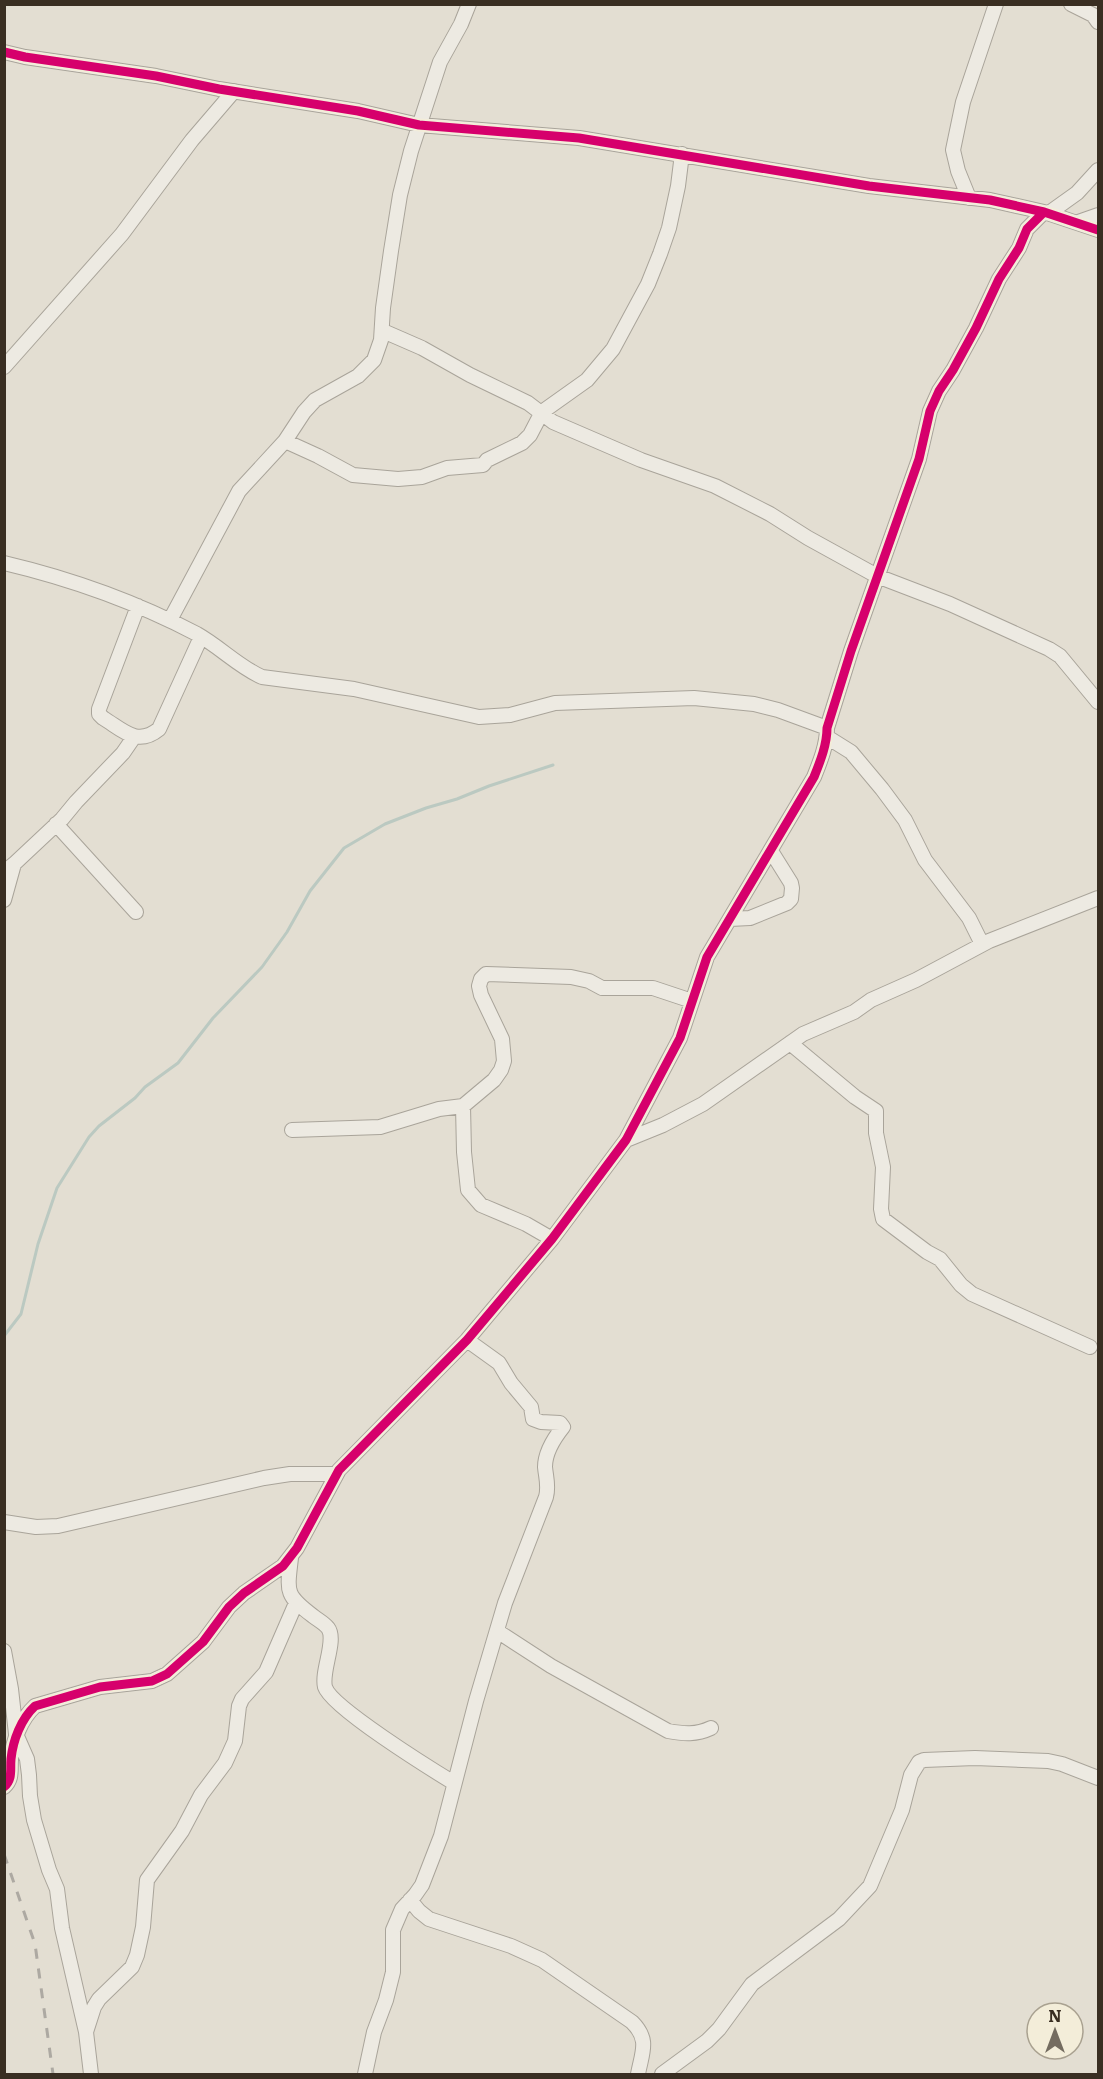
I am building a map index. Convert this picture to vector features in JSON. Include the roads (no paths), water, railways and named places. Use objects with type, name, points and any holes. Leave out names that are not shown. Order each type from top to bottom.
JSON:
[{"type":"street","points":[[170,620],[239,491],[285,441],[315,400],[358,376],[374,360],[382,331],[383,308],[400,195],[419,124],[440,62],[469,4]]},
{"type":"street","points":[[969,198],[958,171],[953,150],[963,102],[996,4]]},
{"type":"street","points":[[1071,4],[1093,15],[1098,22]]},
{"type":"street","points":[[4,52],[156,76],[419,124],[579,138],[869,186],[969,198],[1047,212],[1098,230]]},
{"type":"street","points":[[4,367],[122,234],[192,140],[234,91]]},
{"type":"street","points":[[285,441],[353,475],[398,478],[422,477],[447,468],[483,465],[487,460],[518,446],[530,435],[542,412],[586,380],[613,349],[648,284],[669,228],[682,154]]},
{"type":"street","points":[[16,1734],[35,1706],[100,1687],[152,1681],[167,1674],[203,1642],[244,1593],[283,1566],[291,1557],[336,1474],[467,1340],[552,1239],[626,1140],[680,1038],[707,957],[814,777],[877,576],[919,459],[930,411],[939,391],[976,328],[999,279],[1019,248],[1027,229],[1047,212],[1077,193],[1098,170]]},
{"type":"street","points":[[1017,206],[1027,229]]},
{"type":"street","points":[[1077,222],[1098,215]]},
{"type":"street","points":[[382,331],[422,348],[470,375],[528,403],[553,422],[658,466],[715,486],[770,514],[877,576],[950,604],[1049,649],[1060,656],[1098,702]]},
{"type":"street","points":[[4,563],[88,586],[170,620],[201,637],[251,672],[262,677],[354,689],[479,717],[510,715],[555,703],[694,698],[754,704],[778,710],[827,733],[851,752],[905,820],[925,860],[969,918],[982,944]]},
{"type":"street","points":[[138,606],[99,710],[103,718],[134,737],[151,735],[159,729],[201,637]]},
{"type":"street","points":[[4,900],[9,867],[56,824],[123,753],[134,737]]},
{"type":"street","points":[[56,824],[136,912]]},
{"type":"street","points":[[730,920],[750,918],[787,903],[791,899],[790,883],[771,851]]},
{"type":"street","points":[[626,1140],[663,1125],[703,1104],[803,1034],[854,1012],[871,1000],[916,980],[982,944],[1098,898]]},
{"type":"street","points":[[292,1130],[380,1127],[439,1109],[463,1106],[494,1080],[504,1061],[502,1039],[479,986],[486,974],[571,978],[589,981],[602,988],[653,988],[692,1001]]},
{"type":"street","points":[[790,1043],[855,1097],[876,1111],[876,1133],[883,1167],[881,1209],[883,1219],[940,1259],[961,1285],[972,1294],[1090,1347]]},
{"type":"street","points":[[463,1106],[468,1190],[481,1205],[526,1224],[552,1239]]},
{"type":"street","points":[[365,2074],[374,2032],[393,1972],[393,1930],[402,1909],[422,1885],[441,1836],[505,1603],[546,1497],[548,1488],[546,1460],[553,1441],[563,1425],[533,1419],[531,1407],[511,1383],[499,1363],[467,1340]]},
{"type":"street","points":[[4,1522],[36,1527],[58,1526],[264,1478],[290,1474],[336,1474]]},
{"type":"street","points":[[291,1557],[289,1591],[296,1603],[329,1629],[331,1636],[324,1683],[326,1690],[392,1743],[454,1783]]},
{"type":"street","points":[[86,2032],[99,1999],[132,1967],[143,1927],[147,1880],[182,1831],[201,1796],[225,1763],[235,1741],[239,1706],[242,1699],[266,1672],[296,1603]]},
{"type":"street","points":[[497,1631],[550,1666],[668,1731],[686,1734],[700,1733],[711,1728]]},
{"type":"street","points":[[4,1651],[12,1689],[16,1734],[10,1777],[4,1787]]},
{"type":"street","points":[[16,1734],[27,1759],[34,1820],[57,1889],[62,1928],[86,2032],[91,2074]]},
{"type":"street","points":[[662,2074],[707,2041],[719,2029],[752,1984],[839,1919],[870,1886],[902,1810],[911,1775],[919,1762],[975,1758],[1048,1761],[1098,1778]]},
{"type":"street","points":[[410,1900],[429,1919],[511,1946],[542,1960],[632,2022],[642,2032],[644,2040],[638,2074]]},
{"type":"waterway","points":[[4,1336],[21,1314],[38,1244],[57,1188],[89,1137],[145,1087],[178,1063],[213,1018],[262,967],[287,932],[310,891],[344,848],[385,824],[553,765]]},
{"type":"railway","points":[[4,1854],[35,1944],[53,2074]]}]
